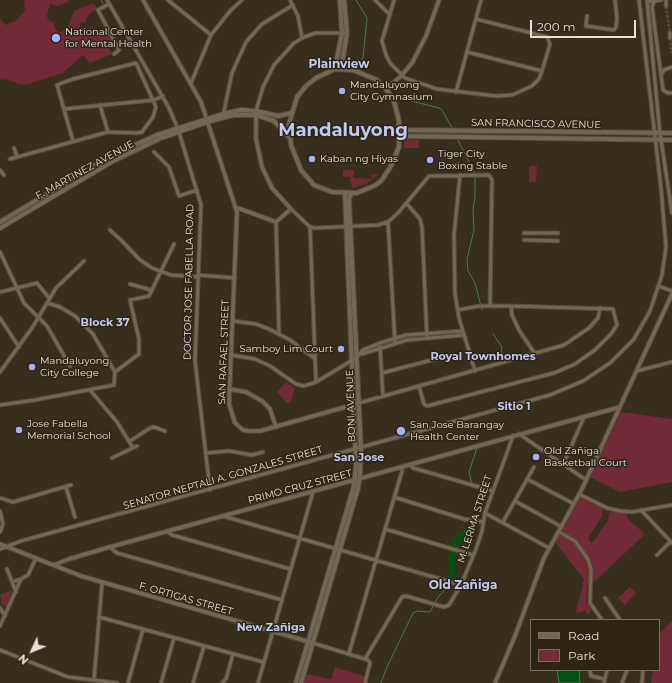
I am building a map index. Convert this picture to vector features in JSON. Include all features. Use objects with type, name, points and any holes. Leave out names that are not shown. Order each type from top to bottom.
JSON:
[{"type":"main road","points":[[335,69],[345,33],[340,0]]},
{"type":"main road","points":[[341,69],[345,33],[344,0]]},
{"type":"main road","points":[[335,69],[341,69],[353,70],[377,80],[386,89],[397,110],[400,127],[400,136],[396,156],[382,180],[364,191],[351,193],[326,190],[310,181],[301,170],[295,158],[289,137],[291,113],[297,97],[306,86],[321,75],[335,69]]},
{"type":"main road","name":"F. MARTINEZ AVENUE","points":[[256,113],[274,121],[289,137]]},
{"type":"main road","name":"F. MARTINEZ AVENUE","points":[[0,228],[113,161],[178,131],[223,116],[256,113],[274,116],[291,113]]},
{"type":"main road","name":"SAN FRANCISCO AVENUE","points":[[400,127],[405,130],[672,133]]},
{"type":"main road","name":"F. MARTINEZ AVENUE","points":[[0,222],[111,156],[157,135],[178,131]]},
{"type":"main road","name":"SAN FRANCISCO AVENUE","points":[[400,136],[672,140]]},
{"type":"main road","name":"BONI AVENUE","points":[[301,683],[311,642],[357,480],[359,448],[345,193]]},
{"type":"main road","name":"BONI AVENUE","points":[[348,227],[351,193]]},
{"type":"main road","name":"BONI AVENUE","points":[[296,683],[311,642]]},
{"type":"street","name":"DOCTOR JOSE FABELLA ROAD","points":[[106,0],[163,96],[178,131],[201,205],[195,361],[210,490]]},
{"type":"street","name":"SAN RAFAEL STREET","points":[[143,0],[201,102],[235,206],[237,216],[230,411],[235,423],[239,427],[249,432],[276,427],[564,345],[578,337],[598,318],[600,308]]},
{"type":"street","points":[[168,0],[211,35]]},
{"type":"street","points":[[233,0],[238,3]]},
{"type":"street","points":[[191,83],[211,35],[242,0]]},
{"type":"street","points":[[290,0],[298,16],[302,38]]},
{"type":"street","points":[[375,0],[390,14]]},
{"type":"street","points":[[394,0],[383,34],[383,47],[390,63],[401,76],[427,87],[456,92],[496,96],[512,95],[532,86],[539,79],[542,72],[550,44],[547,37],[476,19]]},
{"type":"street","points":[[386,89],[401,76],[421,47],[439,0]]},
{"type":"street","points":[[456,92],[481,0]]},
{"type":"street","points":[[587,16],[586,26],[614,30],[617,19],[615,0]]},
{"type":"street","name":"SENATOR NEPTALI A. GONZALES STREET","points":[[0,550],[7,546],[550,395],[583,381],[610,363],[634,339],[650,311],[658,286],[666,247],[639,0]]},
{"type":"street","points":[[655,0],[652,7],[663,90],[668,94],[672,93]]},
{"type":"street","points":[[661,0],[647,1],[660,133],[672,213]]},
{"type":"street","points":[[666,0],[666,6]]},
{"type":"street","points":[[109,4],[98,10],[119,50],[114,54]]},
{"type":"street","points":[[223,116],[232,73],[246,42],[262,24],[293,4]]},
{"type":"street","points":[[345,33],[315,33],[302,38],[283,53],[274,65],[263,87],[256,113],[256,139],[262,167],[272,188],[310,227],[348,227],[378,225],[388,222],[407,204],[429,176],[489,175],[492,180],[490,306]]},
{"type":"street","points":[[467,52],[542,72]]},
{"type":"street","points":[[10,159],[108,132],[142,132],[153,117],[156,109],[154,100],[136,63],[58,84],[56,86],[73,141]]},
{"type":"street","points":[[661,75],[664,70],[672,67]]},
{"type":"street","points":[[64,109],[154,100],[163,96]]},
{"type":"street","points":[[100,105],[108,132]]},
{"type":"street","points":[[14,148],[17,156]]},
{"type":"street","points":[[154,152],[169,167],[179,196],[197,190]]},
{"type":"street","points":[[0,170],[4,174]]},
{"type":"street","points":[[460,175],[454,234],[454,287],[463,331],[475,371]]},
{"type":"street","points":[[407,204],[420,219],[422,227],[427,338]]},
{"type":"street","points":[[235,206],[276,222]]},
{"type":"street","points":[[276,222],[291,209]]},
{"type":"street","points":[[276,222],[279,334]]},
{"type":"street","points":[[388,222],[395,343]]},
{"type":"street","points":[[310,227],[316,382]]},
{"type":"street","points":[[110,230],[145,264],[160,272],[180,276],[235,278]]},
{"type":"street","points":[[524,233],[558,233]]},
{"type":"street","points":[[524,240],[558,241]]},
{"type":"street","points":[[115,372],[139,354],[139,340],[130,302],[132,300],[148,297],[150,290],[174,244]]},
{"type":"street","points":[[0,252],[27,308],[54,336],[70,366]]},
{"type":"street","points":[[0,372],[19,347],[56,288],[84,261]]},
{"type":"street","points":[[0,292],[37,283],[50,298]]},
{"type":"street","points":[[130,284],[150,290]]},
{"type":"street","points":[[495,683],[549,548],[586,480],[672,293],[658,286]]},
{"type":"street","points":[[0,404],[35,400],[114,385],[115,372],[101,345],[86,327],[66,310],[47,303]]},
{"type":"street","points":[[419,386],[424,404],[426,406],[554,373],[584,358],[595,350],[612,334],[617,325],[613,308],[481,306],[458,310]]},
{"type":"street","points":[[511,306],[512,315],[519,330],[535,354]]},
{"type":"street","points":[[0,318],[19,347]]},
{"type":"street","points":[[233,321],[256,324],[279,334],[314,358]]},
{"type":"street","points":[[362,354],[363,350],[372,345],[395,338],[427,332],[463,331]]},
{"type":"street","points":[[231,355],[255,359],[270,366],[296,384],[304,386],[316,382],[362,354],[366,354],[380,347],[427,338],[464,335]]},
{"type":"street","points":[[380,347],[383,396]]},
{"type":"street","points":[[382,373],[451,356]]},
{"type":"street","points":[[637,371],[672,362]]},
{"type":"street","points":[[230,389],[246,392],[262,401],[270,409],[276,427]]},
{"type":"street","points":[[90,390],[130,441],[133,448]]},
{"type":"street","name":"PRIMO CRUZ STREET","points":[[54,565],[63,561],[167,531],[620,407]]},
{"type":"street","points":[[563,465],[584,417]]},
{"type":"street","points":[[130,441],[150,428],[154,427],[165,431]]},
{"type":"street","points":[[519,434],[586,480]]},
{"type":"street","name":"M. LERMA STREET","points":[[365,658],[402,597],[406,596],[444,607],[449,605],[461,585],[473,555],[482,531],[485,513],[513,436]]},
{"type":"street","points":[[112,458],[137,446]]},
{"type":"street","points":[[205,453],[229,451],[252,455],[262,452]]},
{"type":"street","points":[[410,464],[413,468],[493,491]]},
{"type":"street","points":[[348,653],[402,471],[401,467]]},
{"type":"street","points":[[503,522],[534,467]]},
{"type":"street","points":[[527,479],[574,504]]},
{"type":"street","points":[[0,498],[13,502],[71,486]]},
{"type":"street","points":[[66,487],[75,516]]},
{"type":"street","points":[[258,683],[313,492]]},
{"type":"street","points":[[579,494],[607,508],[628,512],[671,507]]},
{"type":"street","points":[[394,497],[464,519],[483,522]]},
{"type":"street","points":[[515,500],[562,526]]},
{"type":"street","points":[[641,510],[671,542],[657,555]]},
{"type":"street","points":[[0,511],[3,524],[0,532]]},
{"type":"street","points":[[485,513],[549,548]]},
{"type":"street","points":[[223,516],[461,585]]},
{"type":"street","points":[[385,529],[473,555]]},
{"type":"street","points":[[167,531],[172,535],[290,569]]},
{"type":"street","points":[[559,532],[575,541],[590,561],[590,603],[601,619]]},
{"type":"street","name":"F. ORTIGAS STREET","points":[[0,544],[102,583],[365,658],[370,661],[365,683]]},
{"type":"street","points":[[110,547],[117,553],[282,600]]},
{"type":"street","points":[[12,582],[28,575],[36,558]]},
{"type":"street","points":[[7,569],[16,592]]},
{"type":"street","points":[[0,626],[21,579]]},
{"type":"street","points":[[94,680],[102,583]]},
{"type":"street","points":[[605,598],[619,619]]},
{"type":"street","points":[[0,608],[5,616]]},
{"type":"street","points":[[99,617],[263,662]]},
{"type":"street","points":[[128,683],[143,629]]},
{"type":"street","points":[[161,683],[174,638]]},
{"type":"street","points":[[193,683],[204,646]]},
{"type":"street","points":[[0,650],[80,681],[94,680],[116,683]]},
{"type":"street","points":[[222,683],[226,679],[233,654]]},
{"type":"street","points":[[590,671],[591,676],[604,681],[607,671]]},
{"type":"street","points":[[622,683],[627,671]]},
{"type":"street","points":[[642,683],[643,671]]},
{"type":"green space","name":"National Center for Mental Health","points":[[24,0],[68,0],[69,2],[58,6],[50,4],[47,15],[48,20],[54,23],[54,26],[59,33],[68,26],[74,11],[94,3],[97,9],[89,14],[85,22],[80,23],[80,26],[84,32],[89,31],[93,27],[97,33],[107,30],[115,45],[109,49],[112,54],[90,63],[83,55],[63,73],[24,85],[5,79],[0,79],[0,19],[6,25],[17,20],[25,10]]},
{"type":"green space","points":[[404,139],[419,140],[419,148],[404,148]]},
{"type":"green space","points":[[529,166],[537,166],[536,182],[529,182]]},
{"type":"green space","points":[[343,170],[354,170],[353,178],[372,179],[372,174],[379,174],[366,184],[352,188],[350,177],[343,177]]},
{"type":"green space","points":[[286,382],[295,388],[291,402],[288,404],[277,392]]},
{"type":"green space","points":[[621,412],[672,419],[672,482],[620,492],[590,477]]},
{"type":"green space","points":[[582,498],[590,502],[598,501],[603,505],[602,516],[588,538],[591,543],[594,541],[608,520],[609,513],[613,512],[628,513],[627,518],[645,534],[595,581],[588,580],[586,602],[591,609],[589,615],[585,610],[579,613],[576,612],[584,579],[555,542],[566,525],[577,499]]},
{"type":"green space","points":[[630,587],[636,593],[625,605],[618,598]]},
{"type":"green space","points":[[12,590],[6,607],[2,605],[0,595]]},
{"type":"green space","points":[[672,621],[672,683],[651,683],[653,671],[660,671],[660,633]]},
{"type":"green space","points":[[335,667],[366,677],[364,683],[303,683],[305,674],[331,679]]},
{"type":"shaded area","points":[[557,671],[579,671],[580,683],[559,683]]},
{"type":"waterway","points":[[101,0],[103,4]]},
{"type":"waterway","points":[[356,0],[367,18],[363,58],[358,65]]},
{"type":"waterway","points":[[396,97],[439,108],[442,110],[452,128]]},
{"type":"waterway","points":[[458,140],[475,174]]},
{"type":"waterway","points":[[475,177],[475,197],[473,209],[474,230],[467,259],[468,271],[475,283],[482,310]]},
{"type":"waterway","points":[[493,334],[502,347],[501,356],[498,361]]},
{"type":"waterway","points":[[472,484],[469,472],[477,448]]},
{"type":"waterway","points":[[474,515],[474,526]]},
{"type":"waterway","points":[[450,577],[453,575],[451,560],[457,540],[474,526]]},
{"type":"waterway","points":[[381,683],[413,613],[417,611],[430,612],[447,583]]},
{"type":"tunnel","points":[[666,6],[670,33]]},
{"type":"tunnel","points":[[670,38],[672,53]]},
{"type":"place","name":"National Center for Mental Health","points":[[56,38]]},
{"type":"place","name":"Mandaluyong City Gymnasium","points":[[342,91]]},
{"type":"place","name":"Kaban ng Hiyas","points":[[312,159]]},
{"type":"place","name":"Tiger City Boxing Stable","points":[[430,160]]},
{"type":"place","name":"Samboy Lim Court","points":[[341,349]]},
{"type":"place","name":"Mandaluyong City College","points":[[32,367]]},
{"type":"place","name":"Jose Fabella Memorial School","points":[[19,430]]},
{"type":"place","name":"San Jose Barangay Health Center","points":[[401,431]]},
{"type":"place","name":"Old Zañiga Basketball Court","points":[[536,457]]},
{"type":"district","name":"Plainview","points":[[339,64]]},
{"type":"district","name":"Mandaluyong","points":[[343,131]]},
{"type":"district","name":"Block 37","points":[[105,323]]},
{"type":"district","name":"Royal Townhomes","points":[[483,357]]},
{"type":"district","name":"Sitio 1","points":[[514,407]]},
{"type":"district","name":"San Jose","points":[[359,458]]},
{"type":"district","name":"Old Zañiga","points":[[463,585]]},
{"type":"district","name":"New Zañiga","points":[[271,628]]}]
